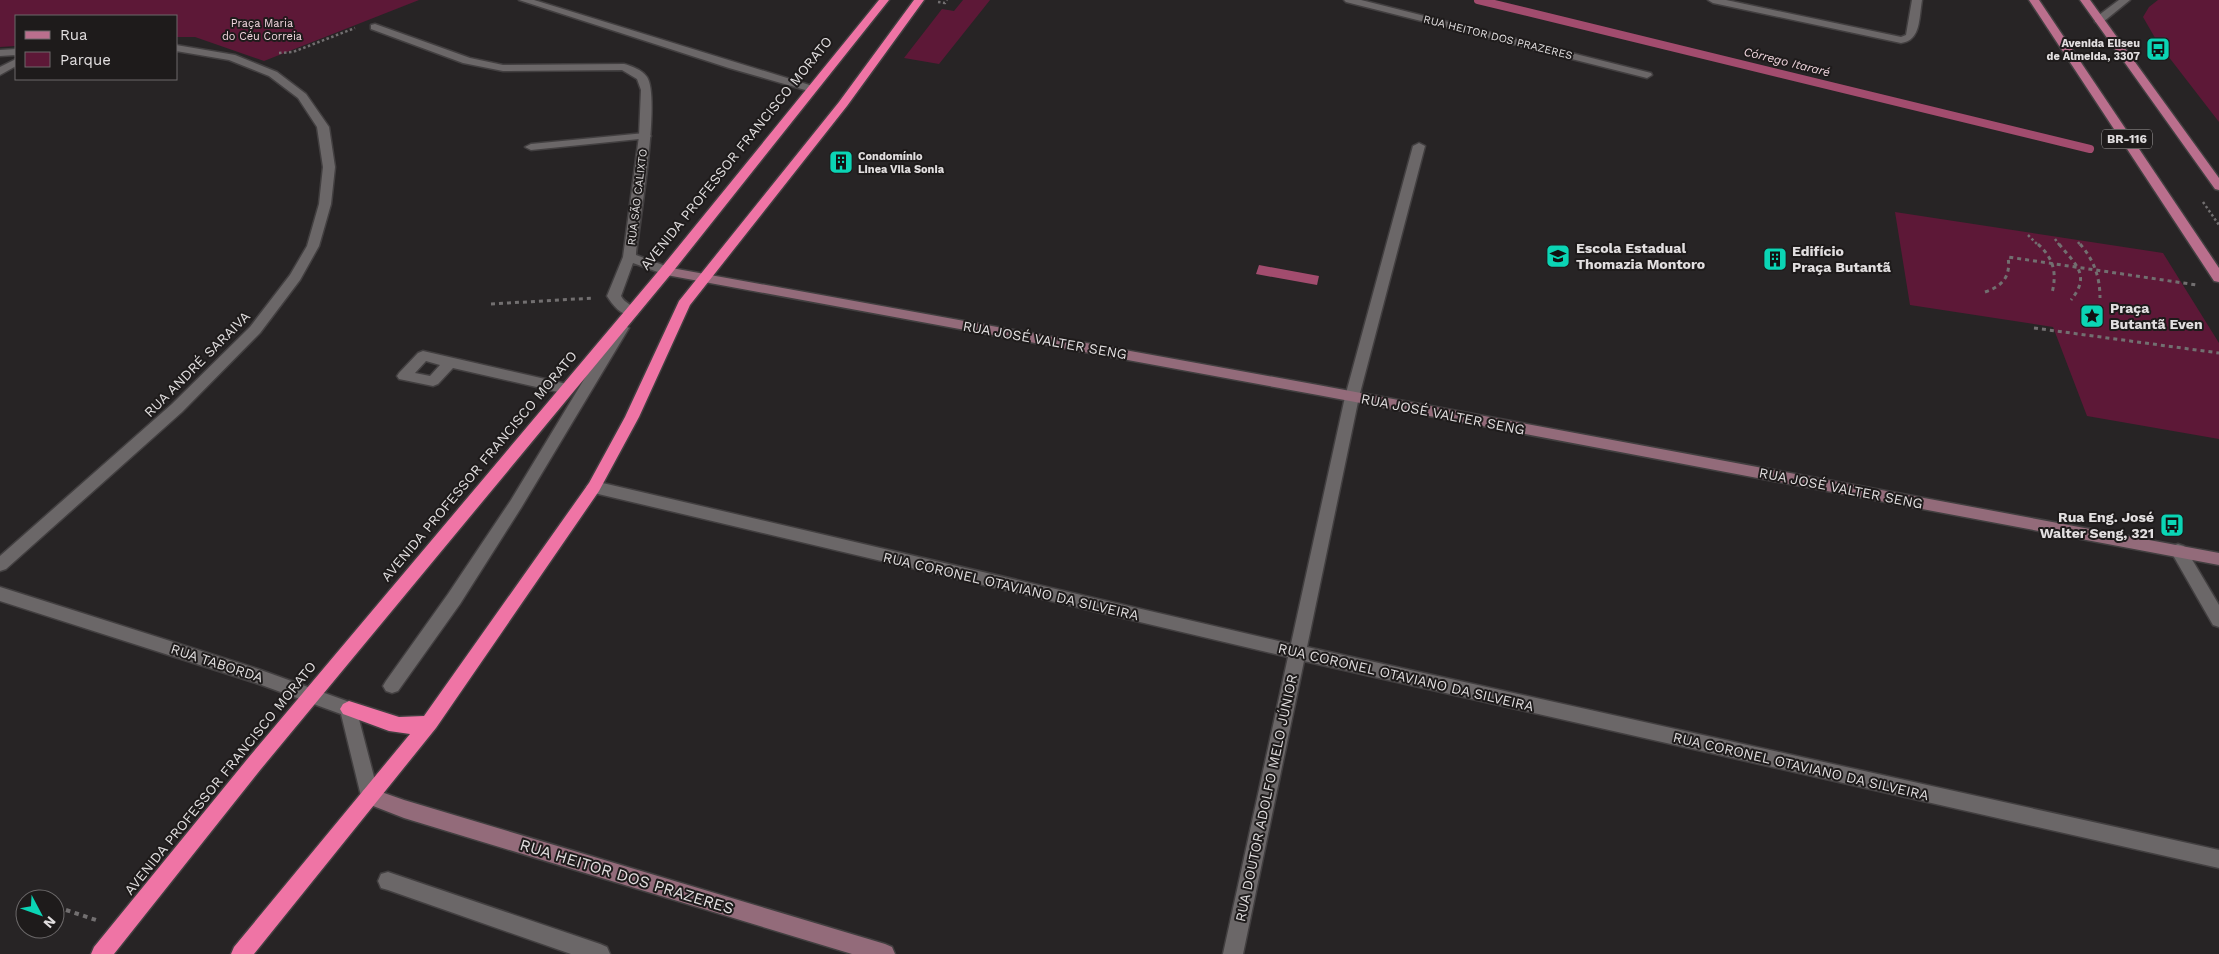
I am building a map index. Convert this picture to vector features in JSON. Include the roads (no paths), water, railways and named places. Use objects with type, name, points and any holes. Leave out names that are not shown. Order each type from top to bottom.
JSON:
[{"type":"highway","name":"AVENIDA PROFESSOR FRANCISCO MORATO","points":[[101,954],[311,696],[666,271],[884,0]]},
{"type":"highway","points":[[241,954],[430,723],[594,487],[632,417],[684,304],[843,104],[919,0]]},
{"type":"highway","points":[[349,709],[393,725],[418,726],[430,723]]},
{"type":"main road","name":"BR-116","points":[[2034,0],[2219,278]]},
{"type":"main road","points":[[2085,0],[2219,186]]},
{"type":"street","points":[[524,0],[724,63],[812,88]]},
{"type":"street","name":"RUA HEITOR DOS PRAZERES","points":[[1349,0],[1647,75]]},
{"type":"street","points":[[1713,0],[1893,40],[1903,40],[1908,39],[1911,35],[1916,0]]},
{"type":"street","points":[[2099,20],[2125,0]]},
{"type":"street","name":"RUA SÃO CALIXTO","points":[[375,27],[466,61],[503,68],[624,67],[633,70],[642,78],[646,90],[644,136],[629,257],[614,296],[618,304],[632,312]]},
{"type":"street","name":"RUA ANDRÉ SARAIVA","points":[[0,565],[177,408],[255,330],[295,277],[312,246],[324,204],[329,168],[323,127],[302,96],[273,74],[231,57],[178,48]]},
{"type":"street","points":[[0,54],[15,52]]},
{"type":"street","points":[[0,72],[15,63]]},
{"type":"street","name":"RUA SÃO CALIXTO","points":[[532,147],[644,136]]},
{"type":"street","name":"RUA DOUTOR ADOLFO MELO JÚNIOR","points":[[1233,954],[1352,397],[1419,146]]},
{"type":"street","name":"RUA SÃO CALIXTO","points":[[629,257],[666,271]]},
{"type":"street","name":"RUA JOSÉ VALTER SENG","points":[[666,271],[2178,550],[2219,560]]},
{"type":"street","points":[[392,686],[454,599],[516,504],[632,312]]},
{"type":"street","points":[[449,363],[567,389]]},
{"type":"street","name":"RUA CORONEL OTAVIANO DA SILVEIRA","points":[[594,487],[1297,652],[2219,859]]},
{"type":"street","points":[[2178,550],[2219,620]]},
{"type":"street","name":"RUA TABORDA","points":[[0,594],[258,676],[349,709]]},
{"type":"street","points":[[349,709],[370,796]]},
{"type":"street","name":"RUA HEITOR DOS PRAZERES","points":[[370,796],[404,809],[885,954]]},
{"type":"street","points":[[388,881],[600,954]]},
{"type":"waterway","name":"Córrego Itararé","points":[[1478,0],[2090,149]]},
{"type":"place","name":"Avenida Eliseu de Almeida, 3307","points":[[2158,49]]},
{"type":"place","name":"Condomínio Linea Vila Sonia","points":[[841,162]]},
{"type":"place","name":"Escola Estadual Thomazia Montoro","points":[[1558,256]]},
{"type":"place","name":"Edifício Praça Butantã","points":[[1775,259]]},
{"type":"place","name":"Praça Butantã Even","points":[[2092,316]]},
{"type":"place","name":"Rua Eng. José Walter Seng, 321","points":[[2172,525]]},
{"type":"park label","name":"Praça Maria do Céu Correia","points":[[262,29]]}]
